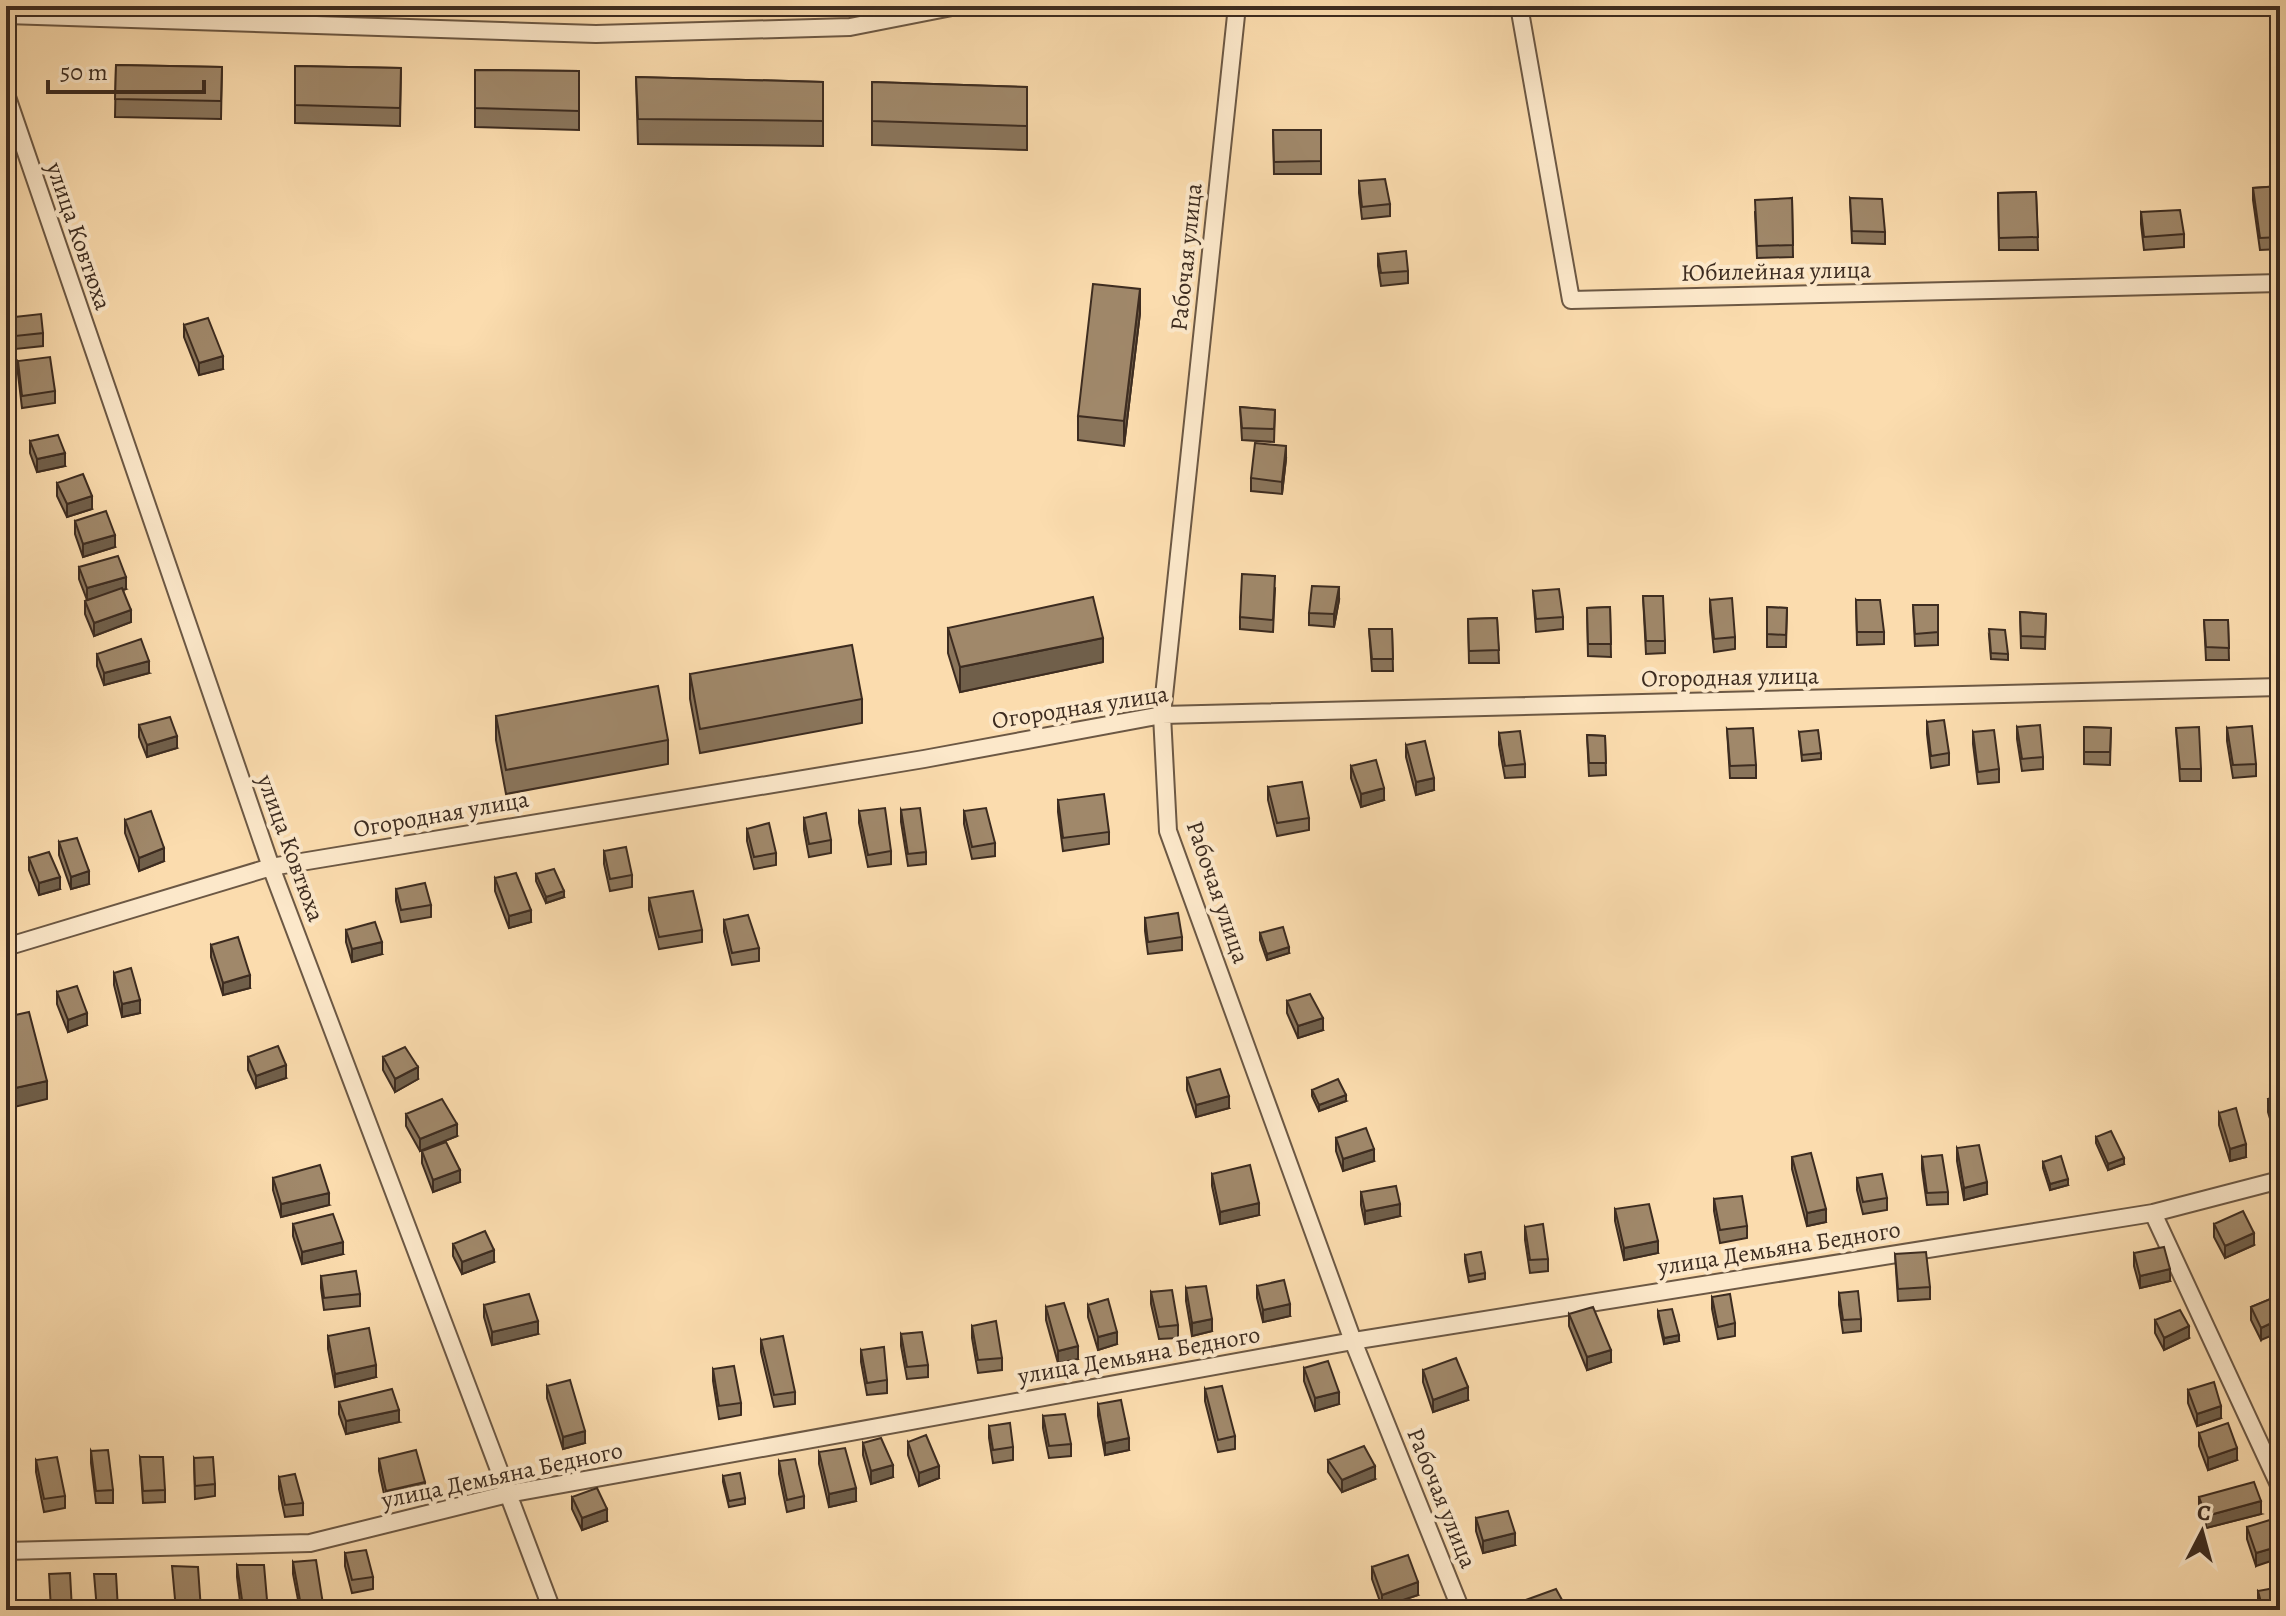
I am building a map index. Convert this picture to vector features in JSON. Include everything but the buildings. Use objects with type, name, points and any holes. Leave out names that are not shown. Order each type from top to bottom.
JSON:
[{"type":"street","points":[[6,15],[596,34],[850,27],[957,6]]},
{"type":"street","name":"Рабочая улица","points":[[1237,6],[1162,715],[1168,831],[1353,1341],[1461,1610]]},
{"type":"street","name":"Юбилейная улица","points":[[1519,6],[1571,300],[2280,283]]},
{"type":"street","name":"улица Ковтюха","points":[[6,94],[271,867],[552,1610]]},
{"type":"street","name":"Огородная улица","points":[[6,947],[271,867],[924,759],[1162,715],[2280,687]]},
{"type":"street","name":"улица Демьяна Бедного","points":[[6,1551],[310,1543],[508,1494],[1353,1341],[2153,1213],[2280,1180]]},
{"type":"street","points":[[2153,1213],[2280,1487]]}]
